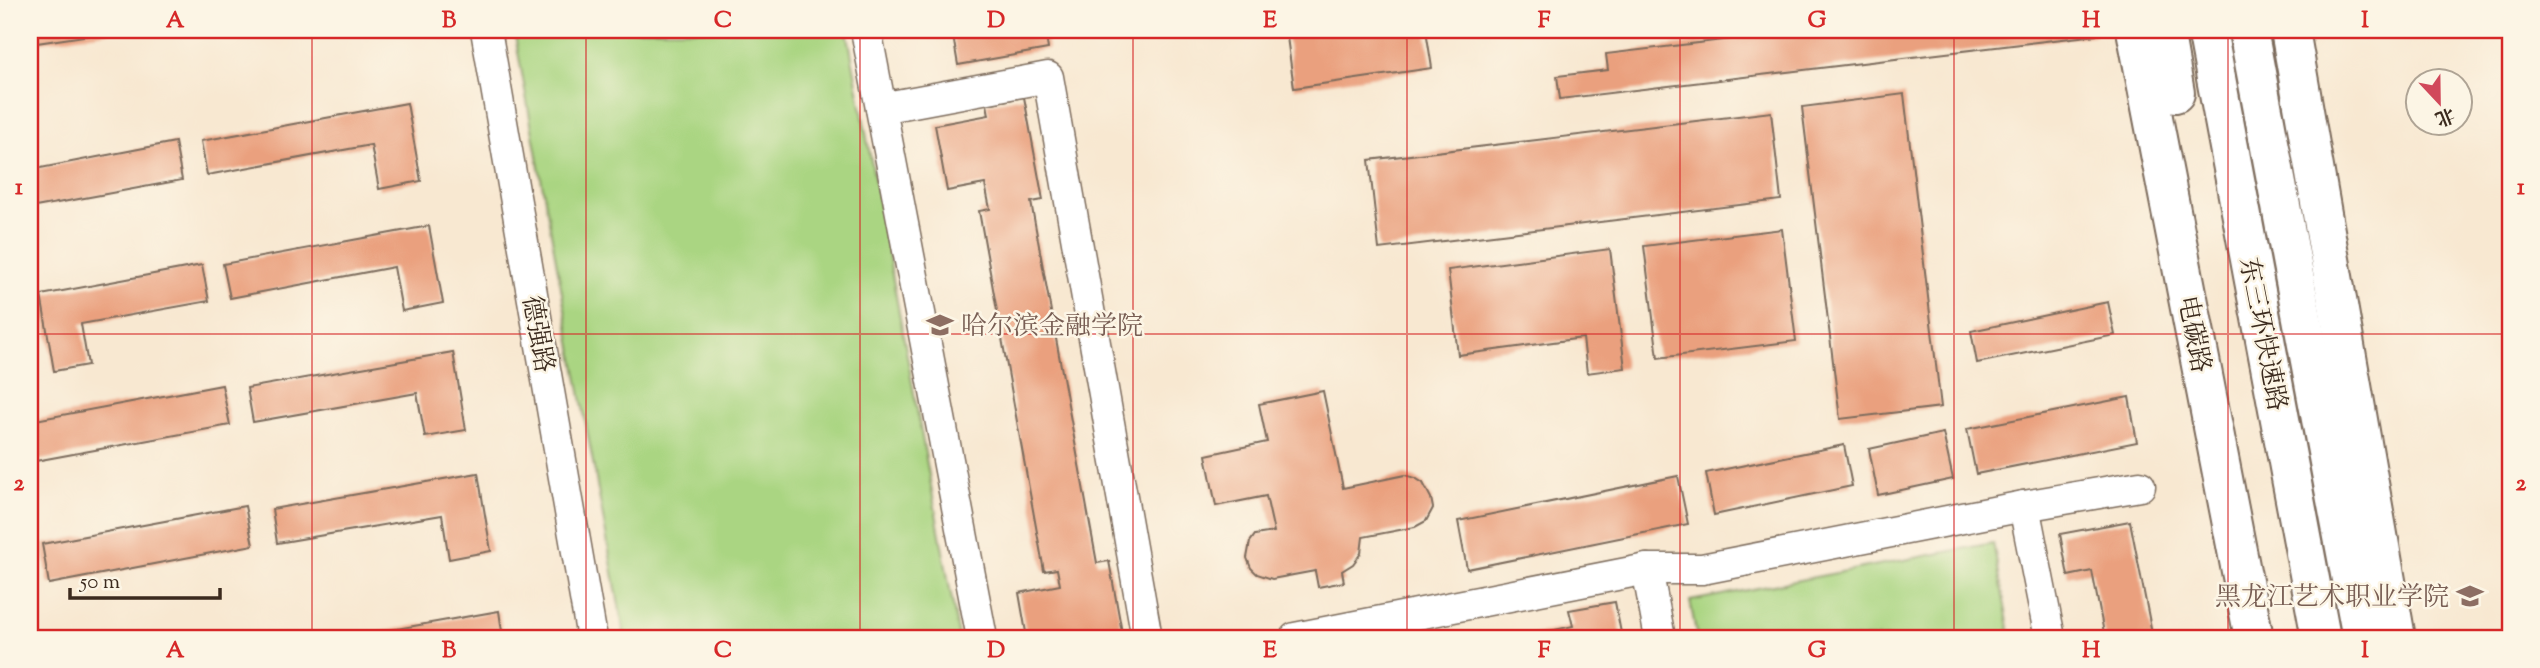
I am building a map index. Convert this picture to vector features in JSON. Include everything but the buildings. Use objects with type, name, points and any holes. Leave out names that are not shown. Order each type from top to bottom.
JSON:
[{"type":"highway","name":"电碳路","points":[[2136,30],[2254,638]]},
{"type":"highway","points":[[2164,30],[2276,638]]},
{"type":"highway","name":"东三环快速路","points":[[2207,30],[2321,638]]},
{"type":"highway","name":"东三环快速路","points":[[2248,30],[2362,638]]},
{"type":"highway","points":[[2269,30],[2349,448],[2386,583]]},
{"type":"highway","points":[[2290,30],[2396,638]]},
{"type":"street","name":"德强路","points":[[471,30],[578,638]]},
{"type":"street","name":"德强路","points":[[486,30],[592,638]]},
{"type":"street","points":[[866,30],[982,638]]},
{"type":"street","points":[[881,108],[1048,78],[1147,638]]},
{"type":"street","points":[[1295,638],[1647,569],[1702,569],[2140,486]]},
{"type":"street","points":[[2024,506],[2050,638]]},
{"type":"street","points":[[1647,569],[1660,638]]},
{"type":"green space","points":[[514,30],[847,30],[959,638],[625,638]]},
{"type":"green space","points":[[1993,543],[2011,638],[1697,638],[1690,601]]},
{"type":"place","name":"哈尔滨金融学院","points":[[940,325]]},
{"type":"place","name":"黑龙江艺术职业学院","points":[[2470,596]]}]
